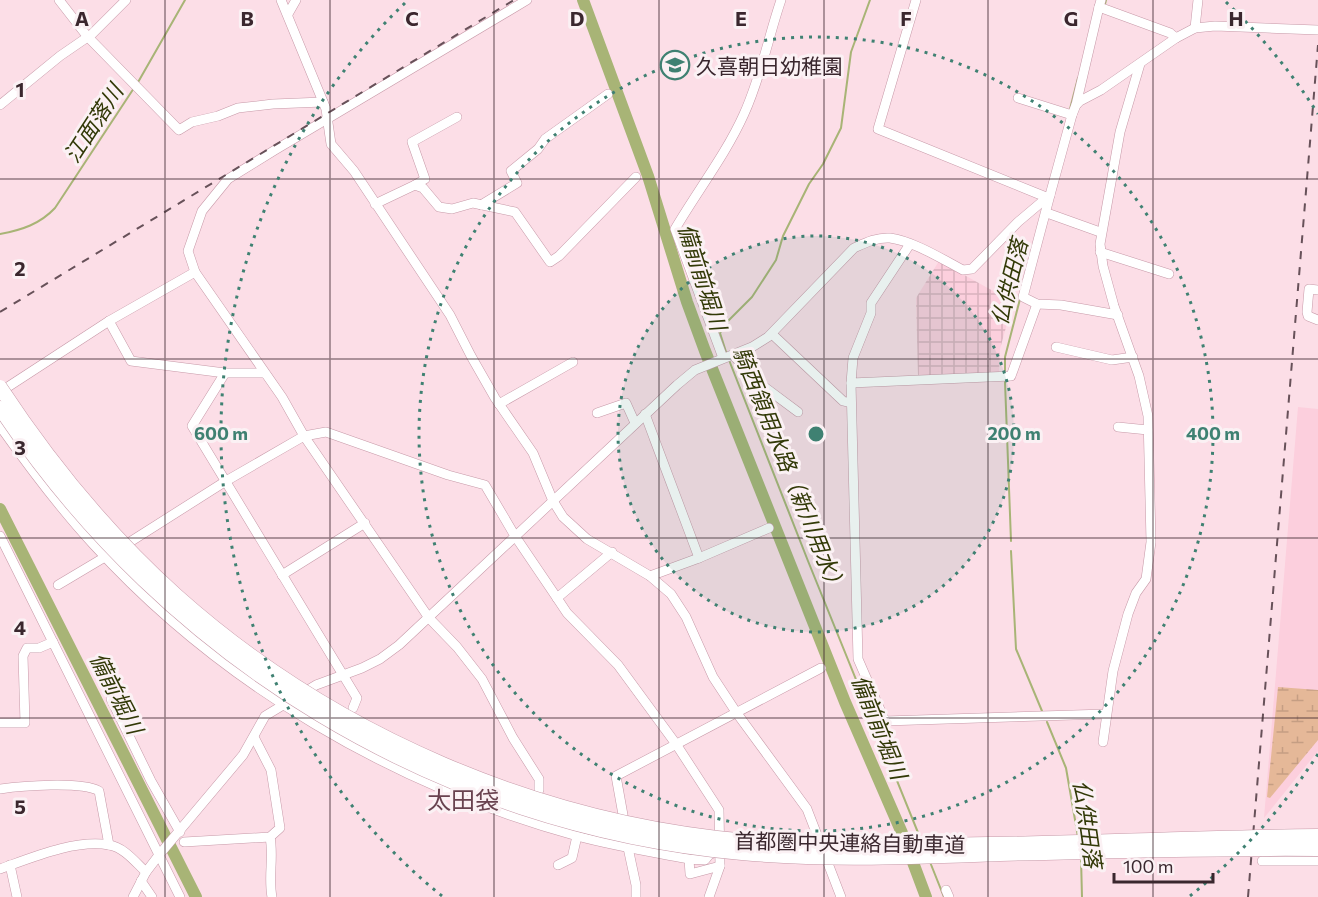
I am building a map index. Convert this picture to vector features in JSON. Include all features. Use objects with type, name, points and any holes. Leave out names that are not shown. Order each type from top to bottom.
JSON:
[{"type":"highway","name":"首都圏中央連絡自動車道","points":[[0,387],[60,470],[105,524],[211,625],[257,659],[356,721],[410,749],[464,773],[524,795],[570,809],[665,831],[747,842],[981,845],[1318,836]]},
{"type":"highway","name":"首都圏中央連絡自動車道","points":[[0,408],[46,474],[96,533],[175,609],[234,657],[304,706],[351,734],[403,760],[520,807],[572,822],[663,843],[745,853],[850,857],[1318,849]]},
{"type":"street","points":[[60,0],[87,36],[179,130],[192,122],[218,116],[238,108],[323,102]]},
{"type":"street","points":[[0,105],[92,34],[126,0]]},
{"type":"street","points":[[281,0],[327,113],[331,144],[354,171],[450,315],[471,356],[533,453],[553,501],[563,517],[587,539],[650,576],[671,594],[686,617],[713,677],[807,809],[841,897]]},
{"type":"street","points":[[288,14],[296,0]]},
{"type":"street","points":[[527,0],[228,179],[202,211],[188,251],[195,272],[282,397],[304,436],[429,618],[457,647],[482,680],[513,738],[539,779],[539,790]]},
{"type":"street","points":[[781,0],[762,69],[744,114],[730,142],[675,229],[728,356],[798,412]]},
{"type":"street","points":[[916,0],[878,129],[1048,196]]},
{"type":"street","points":[[1195,28],[1198,0]]},
{"type":"street","points":[[1118,315],[1061,305],[1037,304],[1023,297],[1047,213],[1048,196],[1076,105],[1100,4],[1170,33],[1176,38]]},
{"type":"street","points":[[1076,105],[1176,38],[1195,28],[1215,26],[1318,30]]},
{"type":"street","points":[[1103,742],[1113,671],[1128,614],[1136,593],[1146,579],[1150,542],[1148,416],[1133,357],[1100,252],[1100,232],[1120,132],[1140,64]]},
{"type":"street","points":[[481,205],[517,183],[511,171],[538,149],[545,139],[608,94]]},
{"type":"street","points":[[1018,98],[1072,116]]},
{"type":"street","points":[[375,204],[425,179],[412,142],[457,117]]},
{"type":"street","points":[[415,185],[423,188],[439,207],[452,209],[473,203],[515,212],[550,262],[560,256],[636,177]]},
{"type":"street","points":[[133,897],[146,872],[159,855],[243,755],[265,716],[316,685],[380,659],[399,645],[677,385],[703,366],[752,347],[772,334],[854,248],[870,240],[889,238],[910,244],[968,271],[1048,196]]},
{"type":"street","points":[[1047,213],[1100,232]]},
{"type":"street","points":[[910,244],[871,303],[871,313],[853,358],[851,404],[858,659],[885,721],[1106,714]]},
{"type":"street","points":[[1100,252],[1169,274]]},
{"type":"street","points":[[0,392],[109,321],[195,272]]},
{"type":"street","points":[[1318,290],[1309,289],[1307,312],[1308,316],[1318,320]]},
{"type":"street","points":[[851,383],[1011,376],[1037,304]]},
{"type":"street","points":[[109,321],[131,361],[225,373],[264,373]]},
{"type":"street","points":[[772,334],[843,401],[851,404]]},
{"type":"street","points":[[1056,347],[1112,360],[1133,357]]},
{"type":"street","points":[[500,404],[573,362]]},
{"type":"street","points":[[225,373],[192,426],[357,698],[353,708]]},
{"type":"street","points":[[597,413],[626,403],[635,423]]},
{"type":"street","points":[[645,414],[699,558]]},
{"type":"street","points":[[0,426],[38,477],[105,557],[164,614],[228,666],[328,732],[456,795],[575,835],[627,848],[689,859],[705,860],[720,849]]},
{"type":"street","points":[[1118,427],[1148,430]]},
{"type":"street","points":[[58,585],[226,481],[304,436],[326,432],[448,475],[485,485],[515,536],[567,613],[618,665],[676,744],[719,810],[720,866],[709,897]]},
{"type":"street","points":[[282,575],[365,523]]},
{"type":"street","points":[[650,576],[769,528]]},
{"type":"street","points":[[0,536],[180,897]]},
{"type":"street","points":[[557,598],[612,552]]},
{"type":"street","points":[[164,614],[177,601],[198,606],[202,602]]},
{"type":"street","points":[[0,723],[25,723],[23,656],[27,648],[39,648],[53,642]]},
{"type":"street","points":[[636,897],[636,885],[627,848],[616,776],[821,668]]},
{"type":"street","points":[[111,699],[151,781],[180,832]]},
{"type":"street","points":[[374,756],[387,729]]},
{"type":"street","points":[[184,842],[270,837],[280,828],[271,770],[254,737]]},
{"type":"street","points":[[0,789],[69,786],[92,787],[99,790],[110,845]]},
{"type":"street","points":[[555,795],[554,801],[569,821],[575,835],[572,858],[558,865]]},
{"type":"street","points":[[270,837],[272,897]]},
{"type":"street","points":[[0,869],[67,847],[110,845],[122,851],[146,872]]},
{"type":"street","points":[[689,859],[690,874],[720,866]]},
{"type":"street","points":[[1262,861],[1318,861]]},
{"type":"street","points":[[10,865],[17,897]]},
{"type":"street","points":[[141,881],[152,897]]},
{"type":"shaded area","points":[[939,261],[1013,302],[1000,349],[999,374],[918,376],[916,298]]},
{"type":"shaded area","points":[[1298,407],[1318,409],[1318,751],[1264,818]]},
{"type":"green space","points":[[1278,687],[1318,690],[1318,740],[1270,798],[1267,797]]},
{"type":"waterway","name":"江面落川","points":[[137,84],[185,0]]},
{"type":"waterway","name":"備前前堀川","points":[[583,0],[648,176],[687,302],[705,351],[845,702],[902,833],[926,897]]},
{"type":"waterway","name":"騎西領用水路（新川用水）","points":[[727,355],[720,333],[727,322],[752,297],[776,260],[783,236],[841,128],[851,52],[870,0]]},
{"type":"waterway","name":"仏供田落","points":[[1105,4],[1106,0]]},
{"type":"waterway","name":"仏供田落","points":[[1070,109],[1078,78]]},
{"type":"waterway","name":"江面落川","points":[[0,234],[30,226],[55,208],[134,88]]},
{"type":"waterway","name":"仏供田落","points":[[1005,371],[1005,357],[1020,299]]},
{"type":"waterway","name":"騎西領用水路（新川用水）","points":[[729,360],[921,840]]},
{"type":"waterway","name":"仏供田落","points":[[1005,382],[1011,541]]},
{"type":"waterway","name":"備前堀川","points":[[0,509],[196,897]]},
{"type":"waterway","name":"仏供田落","points":[[1011,551],[1016,649],[1042,711]]},
{"type":"waterway","name":"仏供田落","points":[[1047,722],[1066,768],[1078,837]]},
{"type":"waterway","name":"仏供田落","points":[[1081,858],[1082,897]]},
{"type":"waterway","name":"騎西領用水路（新川用水）","points":[[930,862],[944,897]]},
{"type":"railway","points":[[0,312],[514,0]]},
{"type":"railway","points":[[1248,897],[1318,45]]},
{"type":"place","name":"久喜朝日幼稚園","points":[[675,65]]},
{"type":"district","name":"太田袋","points":[[463,799]]}]
